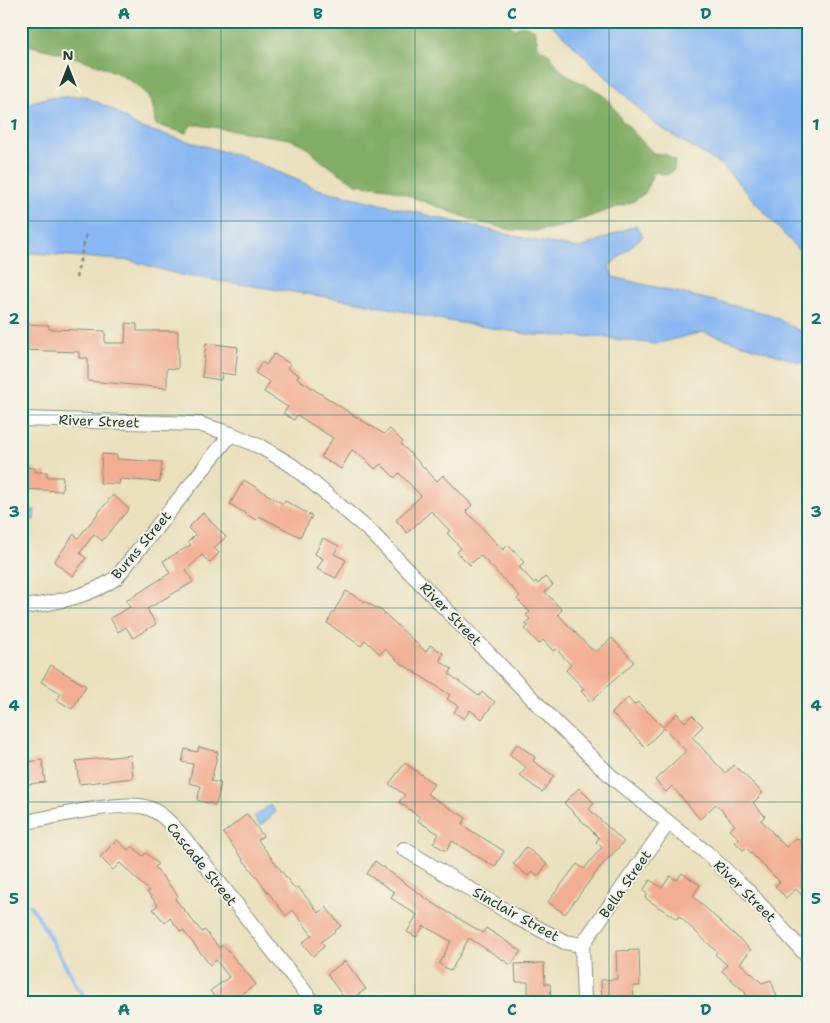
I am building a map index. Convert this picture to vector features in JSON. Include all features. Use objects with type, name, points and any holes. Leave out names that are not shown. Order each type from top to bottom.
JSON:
[{"type":"street","name":"River Street","points":[[21,419],[199,424],[231,434],[261,447],[293,466],[371,532],[557,724],[614,779],[707,853],[747,890],[809,958]]},
{"type":"street","name":"Burns Street","points":[[21,608],[77,598],[96,591],[116,578],[231,434]]},
{"type":"street","name":"Cascade Street","points":[[21,824],[124,805],[145,807],[166,819],[184,838],[313,1002]]},
{"type":"street","name":"Bella Street","points":[[582,945],[668,823]]},
{"type":"street","name":"Sinclair Street","points":[[404,849],[516,917],[566,942],[582,945]]},
{"type":"street","points":[[582,945],[584,1002]]},
{"type":"path","points":[[76,278],[86,234]]},
{"type":"green space","points":[[21,21],[504,21],[515,29],[522,25],[534,29],[539,48],[549,54],[560,69],[573,79],[594,89],[609,100],[621,119],[653,153],[665,154],[675,160],[674,170],[667,175],[656,172],[653,174],[645,193],[634,201],[560,227],[535,231],[511,230],[478,222],[388,188],[356,184],[320,160],[305,146],[290,139],[199,125],[191,125],[186,133],[156,125],[152,103],[140,88],[126,78],[91,62],[21,43]]},
{"type":"water","points":[[548,21],[809,21],[809,262],[723,166],[656,125]]},
{"type":"water","points":[[84,96],[112,109],[138,127],[243,157],[318,189],[536,241],[580,248],[636,225],[643,236],[609,266],[613,277],[769,314],[809,336],[809,365],[703,332],[655,344],[600,337],[534,335],[443,320],[359,302],[180,275],[132,261],[21,252],[21,105],[46,98]]},
{"type":"water","points":[[21,509],[35,510],[34,520],[21,520]]},
{"type":"water","points":[[270,805],[276,812],[260,826],[254,817]]},
{"type":"building","points":[[126,323],[137,324],[137,331],[178,331],[178,369],[167,368],[167,388],[88,381],[88,358],[79,358],[79,352],[21,350],[21,324],[49,325],[49,329],[105,331],[105,343],[125,343]]},
{"type":"building","points":[[206,343],[238,347],[235,375],[222,373],[221,380],[202,377]]},
{"type":"building","points":[[274,354],[290,364],[287,368],[299,375],[297,378],[353,415],[384,434],[390,429],[403,442],[401,444],[437,481],[443,475],[472,505],[466,511],[503,550],[508,545],[524,562],[519,567],[534,583],[536,581],[538,584],[545,577],[553,585],[545,592],[562,610],[558,614],[590,648],[596,652],[612,638],[634,662],[590,702],[581,691],[584,689],[566,670],[571,665],[556,649],[553,651],[543,640],[539,644],[525,629],[528,626],[525,623],[530,619],[526,615],[530,612],[517,599],[520,596],[480,555],[470,565],[457,552],[461,548],[447,533],[450,531],[431,511],[407,533],[396,520],[421,496],[399,473],[395,478],[381,464],[375,469],[352,450],[341,469],[321,457],[333,438],[297,415],[294,420],[283,413],[288,407],[264,392],[270,382],[255,373],[262,362],[266,365]]},
{"type":"building","points":[[102,454],[117,455],[117,459],[162,462],[160,482],[120,479],[119,484],[100,483]]},
{"type":"building","points":[[21,467],[35,468],[35,472],[47,472],[47,477],[63,477],[62,491],[21,489]]},
{"type":"building","points":[[244,480],[283,504],[285,501],[312,516],[300,537],[259,516],[256,520],[230,504]]},
{"type":"building","points":[[113,495],[129,509],[102,541],[94,534],[80,553],[86,558],[73,576],[54,562],[74,534],[78,538]]},
{"type":"building","points":[[203,513],[226,537],[214,548],[219,553],[209,563],[202,555],[186,570],[193,582],[147,609],[156,624],[133,638],[126,627],[118,632],[110,618],[130,607],[126,601],[170,573],[163,561],[191,545],[188,542],[195,535],[188,528]]},
{"type":"building","points":[[323,538],[339,546],[334,554],[346,560],[336,578],[317,569],[323,559],[315,554]]},
{"type":"building","points":[[346,591],[382,611],[426,652],[430,645],[443,653],[440,661],[452,669],[449,674],[479,696],[482,692],[495,702],[482,719],[470,710],[464,719],[454,712],[458,706],[447,699],[450,695],[399,662],[385,649],[380,654],[365,640],[361,646],[327,623]]},
{"type":"building","points":[[51,665],[86,686],[72,709],[57,700],[61,693],[41,682]]},
{"type":"building","points":[[628,698],[634,705],[638,702],[663,727],[677,713],[685,722],[692,715],[703,726],[692,737],[725,773],[734,765],[763,793],[753,803],[765,816],[761,820],[786,847],[797,838],[809,851],[809,903],[796,889],[786,898],[775,886],[780,882],[746,848],[743,850],[735,842],[739,838],[730,830],[735,825],[716,804],[700,819],[672,786],[666,792],[655,780],[686,751],[664,728],[645,747],[612,713]]},
{"type":"building","points":[[517,744],[535,757],[533,761],[554,776],[542,792],[520,776],[526,767],[509,755]]},
{"type":"building","points":[[199,747],[218,752],[211,781],[221,783],[216,805],[197,800],[201,786],[189,783],[193,764],[182,762],[185,749],[197,752]]},
{"type":"building","points":[[131,755],[133,778],[79,784],[76,761]]},
{"type":"building","points":[[42,760],[45,782],[21,785],[21,763]]},
{"type":"building","points":[[405,763],[434,784],[427,794],[466,818],[462,825],[504,851],[495,867],[452,841],[446,851],[433,843],[439,834],[418,821],[420,817],[399,802],[405,795],[389,784]]},
{"type":"building","points":[[579,788],[594,803],[589,809],[624,842],[600,867],[565,914],[548,902],[577,864],[584,869],[602,847],[596,842],[599,838],[564,803]]},
{"type":"building","points":[[247,814],[263,836],[258,840],[295,889],[298,887],[319,913],[326,907],[341,926],[321,942],[325,946],[313,956],[302,943],[312,935],[293,910],[286,916],[223,833]]},
{"type":"building","points":[[117,840],[128,850],[132,846],[143,856],[146,853],[158,864],[155,867],[178,896],[175,899],[202,932],[205,930],[219,948],[223,945],[256,984],[231,1002],[218,1002],[210,991],[229,977],[216,960],[210,965],[183,930],[181,932],[170,918],[165,923],[153,909],[158,905],[147,892],[149,891],[120,863],[113,870],[100,857]]},
{"type":"building","points":[[526,847],[547,864],[538,876],[532,871],[528,876],[513,864]]},
{"type":"building","points":[[375,861],[431,902],[483,933],[486,928],[521,951],[511,965],[469,938],[451,971],[439,964],[451,941],[424,926],[416,937],[407,932],[417,915],[391,898],[394,892],[367,874]]},
{"type":"building","points":[[682,873],[700,885],[693,896],[751,950],[740,963],[762,983],[771,980],[777,997],[763,1002],[748,1002],[745,992],[722,971],[727,965],[715,954],[717,952],[679,916],[677,919],[645,898],[648,894],[643,891],[650,880],[662,888],[670,876],[677,880]]},
{"type":"building","points":[[639,950],[640,986],[633,986],[634,999],[602,1000],[601,980],[617,979],[616,951]]},
{"type":"building","points":[[345,961],[366,989],[347,1002],[327,974]]},
{"type":"building","points":[[544,963],[545,984],[550,984],[551,1002],[528,1002],[528,982],[516,982],[515,964]]},
{"type":"waterway","points":[[30,906],[36,913],[78,988],[89,1002]]}]
